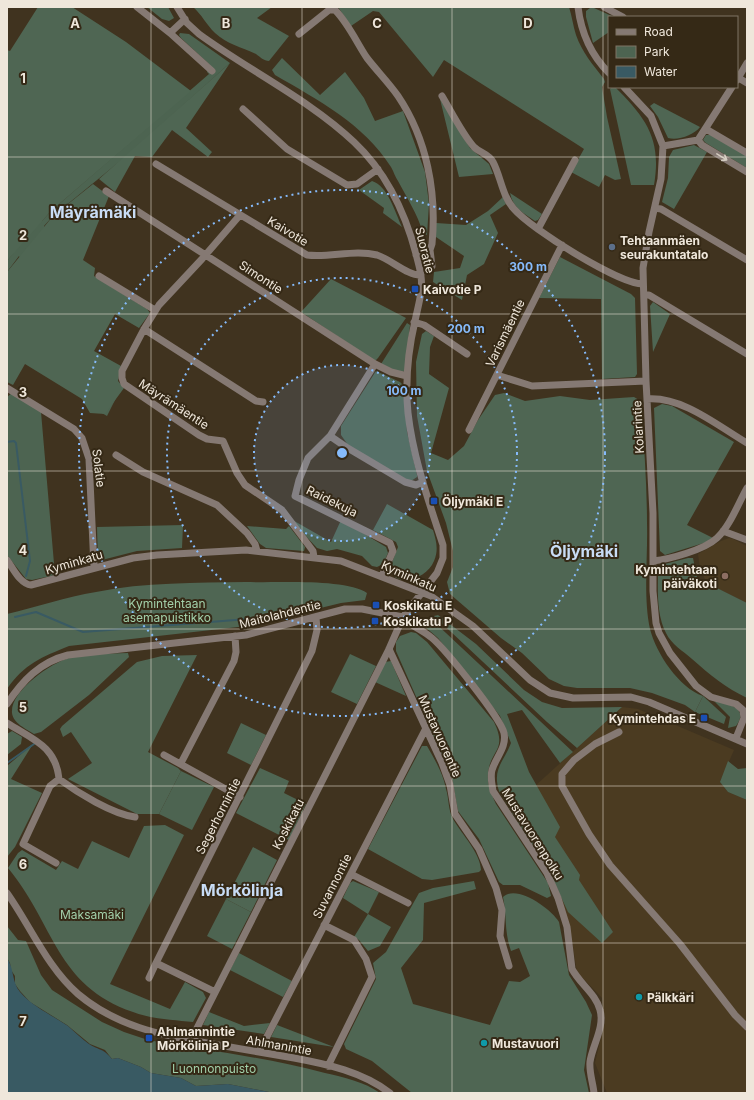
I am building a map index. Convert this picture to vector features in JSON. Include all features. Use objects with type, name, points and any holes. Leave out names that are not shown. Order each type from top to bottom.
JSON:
[{"type":"street","points":[[137,7],[170,33],[212,71]]},
{"type":"street","name":"Suoratie","points":[[177,7],[191,27],[209,41],[335,125],[354,141],[378,169],[402,212],[421,275],[421,291],[414,322],[407,376],[408,413],[413,442],[423,482],[443,545],[443,554],[437,573],[423,593]]},
{"type":"street","points":[[578,7],[580,21],[589,46],[608,72]]},
{"type":"street","points":[[604,7],[621,16]]},
{"type":"street","points":[[298,34],[329,10],[335,10],[368,59],[402,103],[416,133],[429,170],[433,228],[430,250],[432,266]]},
{"type":"street","points":[[170,33],[185,19]]},
{"type":"street","points":[[738,76],[747,63]]},
{"type":"street","points":[[738,78],[747,83]]},
{"type":"street","name":"Kolarintie","points":[[625,88],[651,116],[663,146],[662,179],[644,253],[646,381],[653,513],[654,612],[658,628],[664,642],[685,673],[703,692],[711,697],[740,706],[744,714],[744,718],[736,738]]},
{"type":"street","points":[[663,146],[698,140],[731,88]]},
{"type":"street","points":[[442,96],[474,147],[492,161],[505,194],[512,207],[538,229],[562,245],[620,278],[633,283],[644,284]]},
{"type":"street","points":[[244,109],[283,146],[347,185],[357,184],[378,169]]},
{"type":"street","points":[[706,129],[747,153]]},
{"type":"street","points":[[698,140],[702,145],[747,172]]},
{"type":"street","points":[[538,229],[575,160]]},
{"type":"street","name":"Kaivotie","points":[[156,164],[307,255],[344,253],[376,255],[396,263],[411,274],[421,275]]},
{"type":"street","name":"Simontie","points":[[106,191],[375,364],[391,372],[407,376]]},
{"type":"street","points":[[655,208],[660,209],[747,260]]},
{"type":"street","name":"Mäyrämäentie","points":[[240,215],[155,310],[122,372],[122,378],[124,384],[199,435],[207,439],[223,441],[230,460],[243,481],[251,490],[282,510],[313,551],[314,556]]},
{"type":"street","name":"Varismäentie","points":[[469,430],[497,375],[515,335],[562,245]]},
{"type":"street","points":[[416,255],[430,250]]},
{"type":"street","points":[[99,276],[155,310]]},
{"type":"street","points":[[644,295],[649,295],[747,354]]},
{"type":"street","points":[[414,322],[424,324],[467,354]]},
{"type":"street","points":[[144,329],[256,401],[263,402]]},
{"type":"street","points":[[375,364],[330,436],[405,482],[416,485],[423,482]]},
{"type":"street","points":[[497,375],[532,386],[646,381]]},
{"type":"street","name":"Solatie","points":[[7,388],[74,429],[85,443],[89,459],[94,567]]},
{"type":"street","points":[[647,399],[664,399],[681,404],[747,443]]},
{"type":"street","name":"Raidekuja","points":[[330,436],[308,458],[299,480],[295,496],[390,543],[392,551],[382,576]]},
{"type":"street","points":[[116,455],[143,472],[217,505],[247,533],[255,544],[256,551]]},
{"type":"street","points":[[653,561],[696,549],[712,541],[723,531],[747,488]]},
{"type":"street","points":[[723,531],[747,540]]},
{"type":"street","name":"Kyminkatu","points":[[7,560],[26,584],[38,584],[94,567],[157,554],[236,550],[285,555],[314,556],[348,563],[431,596],[473,626],[530,680],[550,693],[573,698],[631,697],[650,702],[747,744]]},
{"type":"street","points":[[402,617],[423,593]]},
{"type":"street","name":"Maitolahdentie","points":[[7,704],[30,675],[49,662],[61,657],[87,651],[235,636],[265,631],[334,611],[353,608],[402,617]]},
{"type":"street","name":"Segerhornintie","points":[[149,978],[312,652],[317,630],[316,617]]},
{"type":"street","name":"Koskikatu","points":[[191,1040],[389,649],[402,617]]},
{"type":"street","name":"Mustavuorenpolku","points":[[402,617],[406,622],[422,630],[441,648],[500,723],[505,741],[492,769],[491,777],[493,791],[547,874],[564,915],[572,969],[594,997],[600,1010],[600,1025],[590,1063],[594,1093]]},
{"type":"street","points":[[181,763],[234,660],[236,652],[235,636]]},
{"type":"street","name":"Mustavuorentie","points":[[389,649],[425,730],[442,763],[450,785],[455,814],[479,849],[496,888],[502,910],[500,936],[509,966]]},
{"type":"street","points":[[7,723],[40,743],[52,753],[58,769],[59,779],[78,792],[116,811],[135,817]]},
{"type":"street","name":"Suvannontie","points":[[259,1052],[425,730]]},
{"type":"street","points":[[619,732],[595,744],[574,760],[562,774],[562,786],[610,865],[680,944],[735,1015],[747,1027]]},
{"type":"street","points":[[164,755],[181,763],[187,769],[240,797]]},
{"type":"street","points":[[56,863],[23,844],[50,786],[59,779]]},
{"type":"street","points":[[351,874],[408,903]]},
{"type":"street","name":"Ahlmanintie","points":[[7,893],[50,962],[63,979],[87,1001],[110,1016],[136,1028],[156,1034],[328,1066],[365,1078],[390,1093]]},
{"type":"street","points":[[324,925],[354,940],[366,959],[372,977],[328,1066]]},
{"type":"street","points":[[156,963],[215,992]]},
{"type":"shaded area","name":"Kymintehtaan päiväkoti","points":[[729,538],[747,546],[747,603],[707,583],[700,569],[698,554]]},
{"type":"shaded area","points":[[622,707],[638,709],[734,750],[720,782],[728,792],[747,800],[747,1093],[607,1093],[595,1063],[605,1021],[602,998],[577,972],[570,929],[558,887],[524,796]]},
{"type":"green space","points":[[38,7],[72,7],[126,42],[191,91],[51,211],[7,261],[7,50],[10,51]]},
{"type":"green space","points":[[147,7],[168,7],[174,18],[169,21],[162,19]]},
{"type":"green space","points":[[193,7],[272,7],[257,18],[289,36],[269,61],[265,60],[256,54],[229,43],[220,37],[212,30]]},
{"type":"green space","points":[[338,7],[569,7],[578,41],[605,82],[602,87],[621,179],[615,180],[605,175],[599,187],[571,172],[584,149],[444,60],[433,77],[379,12],[373,11],[351,26]]},
{"type":"green space","points":[[590,8],[594,8],[612,16],[608,16],[608,33],[593,43],[586,17],[586,11]]},
{"type":"green space","points":[[180,33],[189,34],[230,63],[130,153],[53,216],[44,226],[59,277],[116,398],[107,416],[88,405],[19,256],[7,272],[7,261],[18,247],[7,133],[42,221],[51,211],[209,74],[207,72],[210,65],[181,38],[179,35]]},
{"type":"green space","points":[[282,58],[320,95],[345,72],[364,98],[375,121],[403,111],[425,172],[429,204],[427,235],[423,233],[415,213],[392,169],[380,152],[368,138],[339,114],[275,75],[272,70]]},
{"type":"green space","points":[[230,63],[186,128],[212,152],[208,157],[172,130],[152,157],[135,156],[115,192],[99,179]]},
{"type":"green space","points":[[616,88],[626,98],[649,130],[656,155],[654,185],[631,185],[610,89]]},
{"type":"green space","points":[[440,99],[470,148],[489,164],[493,174],[459,177]]},
{"type":"green space","points":[[654,103],[700,127],[694,133],[686,137],[676,139],[668,138],[658,117],[650,106]]},
{"type":"green space","points":[[706,135],[711,135],[747,156],[747,168],[706,143],[703,140]]},
{"type":"green space","points":[[694,145],[707,152],[674,209],[662,202],[668,178],[669,157],[673,150]]},
{"type":"green space","points":[[372,181],[378,184],[387,194],[402,227],[383,213],[384,208],[359,190]]},
{"type":"green space","points":[[93,184],[109,196],[83,260],[95,268],[94,276],[147,309],[150,313],[139,328],[115,314],[94,351],[121,366],[118,381],[124,388],[105,414],[90,413],[82,399],[25,364],[13,385],[7,382],[7,272],[53,216]]},
{"type":"green space","points":[[510,193],[542,214],[538,220],[535,221],[519,210],[513,203]]},
{"type":"green space","points":[[503,197],[506,204],[490,215],[498,233],[484,264],[467,275],[462,300],[433,282],[434,272],[460,268],[464,256],[436,237],[436,223],[466,225],[488,211]]},
{"type":"green space","points":[[560,257],[631,294],[635,298],[637,374],[635,377],[602,379],[601,299],[539,298]]},
{"type":"green space","points":[[331,279],[406,318],[375,361],[301,312]]},
{"type":"green space","points":[[653,302],[670,314],[653,352],[650,306]]},
{"type":"green space","points":[[407,323],[410,325],[405,371],[400,373],[381,364]]},
{"type":"green space","points":[[426,331],[434,336],[430,347],[429,374],[449,388],[431,453],[448,460],[464,446],[478,420],[495,395],[504,393],[525,401],[560,396],[590,400],[634,397],[639,400],[642,411],[646,481],[646,590],[650,629],[663,659],[677,678],[685,686],[703,696],[695,712],[685,705],[652,693],[630,688],[577,688],[564,686],[549,679],[522,653],[501,638],[450,594],[447,582],[453,567],[453,551],[446,523],[427,471],[417,416],[416,362],[422,334]]},
{"type":"green space","points":[[376,371],[400,382],[403,385],[407,432],[417,475],[417,477],[411,481],[403,479],[348,445],[341,435],[341,426]]},
{"type":"green space","points":[[12,393],[41,412],[55,575],[32,580],[26,579],[7,555],[7,397]]},
{"type":"green space","points":[[662,404],[672,406],[734,442],[687,525],[713,538],[707,542],[665,555],[660,551],[654,408]]},
{"type":"green space","points":[[387,504],[433,530],[437,549],[436,557],[425,572],[413,579],[399,579],[389,570],[398,547],[396,542],[373,530]]},
{"type":"green space","points":[[289,518],[331,542],[341,520],[386,547],[388,553],[383,564],[377,567],[372,566],[362,556],[337,549],[327,551],[317,548]]},
{"type":"green space","points":[[183,525],[182,548],[137,551],[98,561],[97,527]]},
{"type":"green space","points":[[247,526],[286,529],[289,526],[305,547],[304,551],[266,548],[260,544]]},
{"type":"green space","points":[[693,558],[698,582],[707,583],[747,603],[747,698],[718,681],[671,641],[663,626],[658,601],[658,569],[661,565]]},
{"type":"green space","name":"Kymintehtaan asemapuistikko","points":[[246,582],[327,583],[357,588],[367,593],[365,600],[341,603],[247,626],[69,646],[34,662],[13,680],[7,689],[7,614],[85,594],[133,586]]},
{"type":"green space","points":[[438,615],[476,644],[524,690],[542,702],[562,708],[622,707],[577,748],[547,722],[434,616]]},
{"type":"green space","points":[[430,618],[573,752],[560,763],[522,710],[507,714],[529,772],[560,827],[555,837],[580,875],[579,880],[613,932],[602,943],[568,912],[554,882],[499,791],[497,783],[498,771],[511,743],[500,716],[438,638],[423,625]]},
{"type":"green space","points":[[411,632],[416,633],[427,642],[494,722],[498,732],[499,745],[489,766],[488,782],[490,789],[496,804],[548,883],[551,896],[547,898],[520,885],[503,885],[499,882],[479,839],[458,811],[452,778],[396,651],[396,642],[400,636]]},
{"type":"green space","points":[[128,653],[129,657],[89,695],[41,732],[34,734],[20,725],[13,717],[13,705],[24,687],[52,666],[76,656]]},
{"type":"green space","points":[[350,654],[376,666],[357,704],[331,692]]},
{"type":"green space","points":[[197,655],[148,752],[181,771],[159,814],[137,814],[68,779],[92,763],[71,732],[63,737],[60,729],[62,726],[137,662],[162,656]]},
{"type":"green space","points":[[391,661],[406,696],[375,682],[385,662]]},
{"type":"green space","points":[[703,696],[726,717],[724,724],[695,712]]},
{"type":"green space","points":[[714,701],[730,705],[739,711],[740,720],[736,726],[728,728],[730,717]]},
{"type":"green space","points":[[241,723],[266,735],[251,765],[227,753]]},
{"type":"green space","points":[[12,731],[22,737],[21,744],[7,755],[7,734]]},
{"type":"green space","points":[[33,744],[11,779],[42,793],[15,847],[7,857],[7,766]]},
{"type":"green space","points":[[422,746],[427,746],[441,772],[445,783],[451,815],[474,850],[480,863],[481,870],[479,872],[432,880],[422,879],[368,849]]},
{"type":"green space","points":[[728,761],[738,769],[747,768],[747,800],[728,792],[720,782]]},
{"type":"green space","points":[[260,768],[289,781],[284,793],[306,804],[289,840],[236,813]]},
{"type":"green space","points":[[181,771],[214,787],[192,830],[159,814]]},
{"type":"green space","name":"Maksamäki","points":[[165,825],[184,835],[110,984],[170,1009],[185,982],[203,992],[206,998],[193,1022],[155,1018],[133,1012],[107,1001],[87,986],[72,970],[59,951],[36,910],[8,868],[18,853],[22,850],[56,870],[62,861],[78,869],[92,841],[129,858],[144,826]]},
{"type":"green space","points":[[253,847],[277,860],[251,912],[226,899]]},
{"type":"green space","points":[[353,881],[379,892],[368,914],[343,898],[350,883]]},
{"type":"green space","points":[[474,881],[476,889],[424,903],[423,940],[401,968],[413,1004],[490,1025],[509,981],[520,982],[530,976],[519,948],[511,951],[507,937],[503,897],[509,894],[517,894],[533,900],[549,911],[559,922],[569,975],[586,1002],[592,1015],[584,1070],[589,1093],[412,1093],[372,1061],[346,1049],[344,1044],[376,979],[373,963],[386,952],[419,893],[433,888]]},
{"type":"green space","points":[[226,899],[251,912],[232,949],[207,936]]},
{"type":"green space","points":[[368,914],[391,927],[380,946],[368,951],[359,940],[354,937]]},
{"type":"green space","name":"Luonnonpuisto","points":[[7,926],[18,940],[26,941],[41,975],[52,990],[102,1022],[124,1032],[148,1040],[259,1058],[303,1067],[354,1080],[380,1093],[274,1093],[228,1084],[196,1086],[181,1078],[151,1073],[141,1067],[118,1058],[112,1059],[105,1050],[90,1044],[67,1025],[30,1002],[20,991],[15,984],[15,976],[11,970],[10,963],[7,958]]},
{"type":"green space","points":[[239,953],[292,981],[283,997],[230,970]]},
{"type":"green space","points":[[209,1012],[244,1026],[270,1023],[264,1034],[203,1025]]},
{"type":"green space","points":[[277,1025],[334,1047],[271,1037]]},
{"type":"water","points":[[7,958],[11,966],[17,988],[25,997],[68,1026],[89,1044],[104,1051],[112,1059],[118,1058],[141,1067],[151,1073],[181,1078],[196,1086],[228,1084],[274,1093],[7,1093]]},
{"type":"waterway","points":[[7,442],[14,441],[16,443],[30,561],[26,576]]},
{"type":"waterway","points":[[15,617],[36,612],[83,632],[248,619]]},
{"type":"waterway","points":[[7,763],[34,744]]},
{"type":"place","name":"Tehtaanmäen seurakuntatalo","points":[[612,247]]},
{"type":"place","name":"Kaivotie P","points":[[415,289]]},
{"type":"place","name":"Öljymäki E","points":[[434,501]]},
{"type":"place","name":"Kymintehtaan päiväkoti","points":[[725,576]]},
{"type":"place","name":"Koskikatu E","points":[[376,605]]},
{"type":"place","name":"Koskikatu P","points":[[375,621]]},
{"type":"place","name":"Kymintehdas E","points":[[704,718]]},
{"type":"place","name":"Pälkkäri","points":[[639,997]]},
{"type":"place","name":"Ahlmannintie Mörkölinja P","points":[[149,1038]]},
{"type":"place","name":"Mustavuori","points":[[484,1043]]},
{"type":"district","name":"Mäyrämäki","points":[[93,212]]},
{"type":"district","name":"Öljymäki","points":[[584,551]]},
{"type":"district","name":"Mörkölinja","points":[[242,890]]}]
